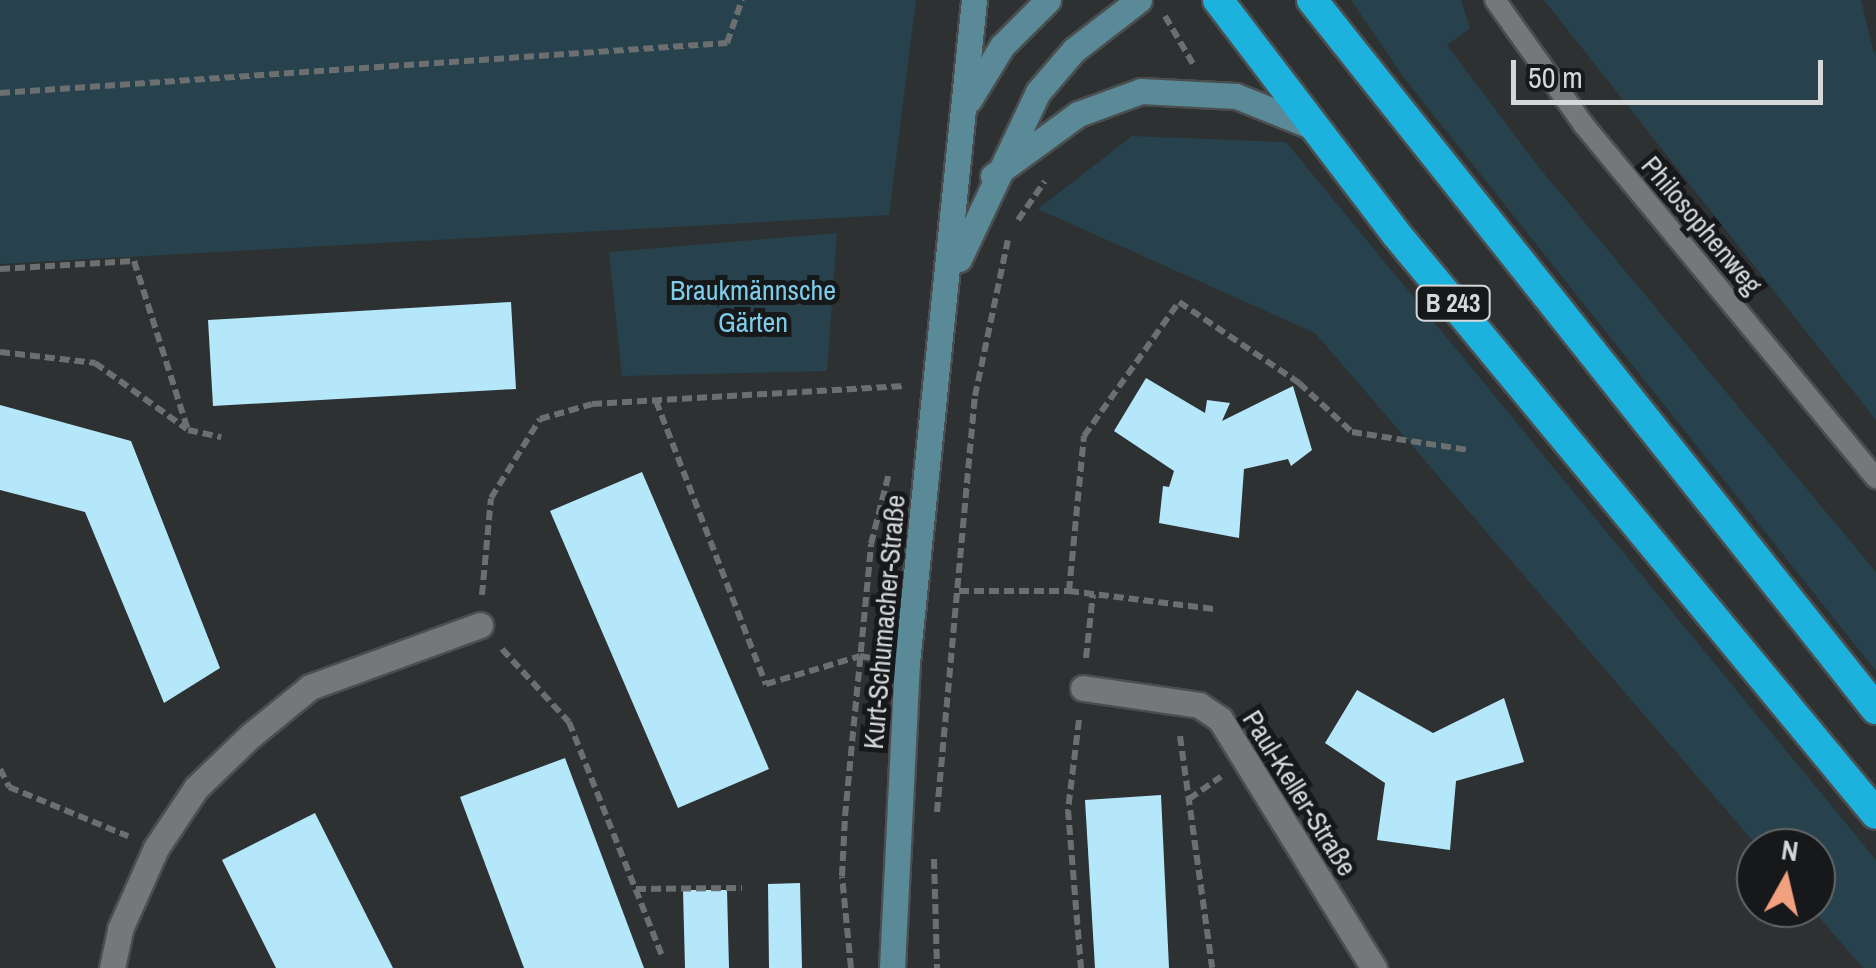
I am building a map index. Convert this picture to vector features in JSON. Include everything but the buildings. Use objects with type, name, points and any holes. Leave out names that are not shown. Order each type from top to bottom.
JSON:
[{"type":"highway","name":"B 243","points":[[1218,0],[1311,126],[1876,814]]},
{"type":"highway","name":"B 243","points":[[1312,0],[1876,708]]},
{"type":"main road","points":[[966,104],[974,0]]},
{"type":"main road","name":"Kurt-Schumacher-Straße","points":[[892,968],[906,664],[966,104],[1002,46],[1048,0]]},
{"type":"main road","name":"Kurt-Schumacher-Straße","points":[[949,282],[993,176],[1038,92],[1074,50],[1139,0]]},
{"type":"main road","points":[[993,176],[1078,114],[1141,91],[1192,90],[1236,96],[1311,126]]},
{"type":"street","points":[[112,968],[120,929],[156,848],[196,788],[310,687],[480,624]]},
{"type":"street","name":"Paul-Keller-Straße","points":[[1083,688],[1199,704],[1220,720],[1374,968]]},
{"type":"lane","name":"Philosophenweg","points":[[1494,0],[1584,124],[1876,478]]},
{"type":"path","points":[[0,93],[727,44],[742,0]]},
{"type":"path","points":[[1154,0],[1193,57],[1192,90]]},
{"type":"path","points":[[936,821],[975,396],[998,271],[1013,226],[1051,173]]},
{"type":"path","points":[[0,269],[134,261],[188,430]]},
{"type":"path","points":[[1069,592],[1084,436],[1180,302],[1299,383],[1352,432],[1468,450]]},
{"type":"path","points":[[0,352],[95,362],[188,430],[222,437]]},
{"type":"path","points":[[663,958],[570,722],[480,624],[491,498],[540,419],[592,404],[902,386],[975,396]]},
{"type":"path","points":[[899,404],[902,386]]},
{"type":"path","points":[[656,401],[766,684],[860,656],[951,672]]},
{"type":"path","points":[[851,968],[842,876],[872,544],[891,460]]},
{"type":"path","points":[[960,591],[1069,592],[1214,609]]},
{"type":"path","points":[[1081,968],[1068,810],[1092,594]]},
{"type":"path","points":[[1176,701],[1212,968]]},
{"type":"path","points":[[0,769],[9,786],[156,848]]},
{"type":"path","points":[[934,840],[937,968]]},
{"type":"path","points":[[636,889],[742,888]]},
{"type":"green space","points":[[0,0],[916,0],[889,215],[0,264]]},
{"type":"green space","points":[[1351,0],[1461,0],[1470,28],[1447,45],[1537,165],[1876,572],[1876,671],[1404,78]]},
{"type":"green space","points":[[1544,0],[1861,0],[1874,54],[1876,49],[1876,420]]},
{"type":"green space","points":[[1132,136],[1286,142],[1876,860],[1876,968],[1863,968],[1828,928],[1836,928],[1836,828],[1742,828],[1315,333],[1038,209]]},
{"type":"green space","name":"Braukmännsche Gärten","points":[[837,233],[827,371],[622,376],[609,252]]}]
